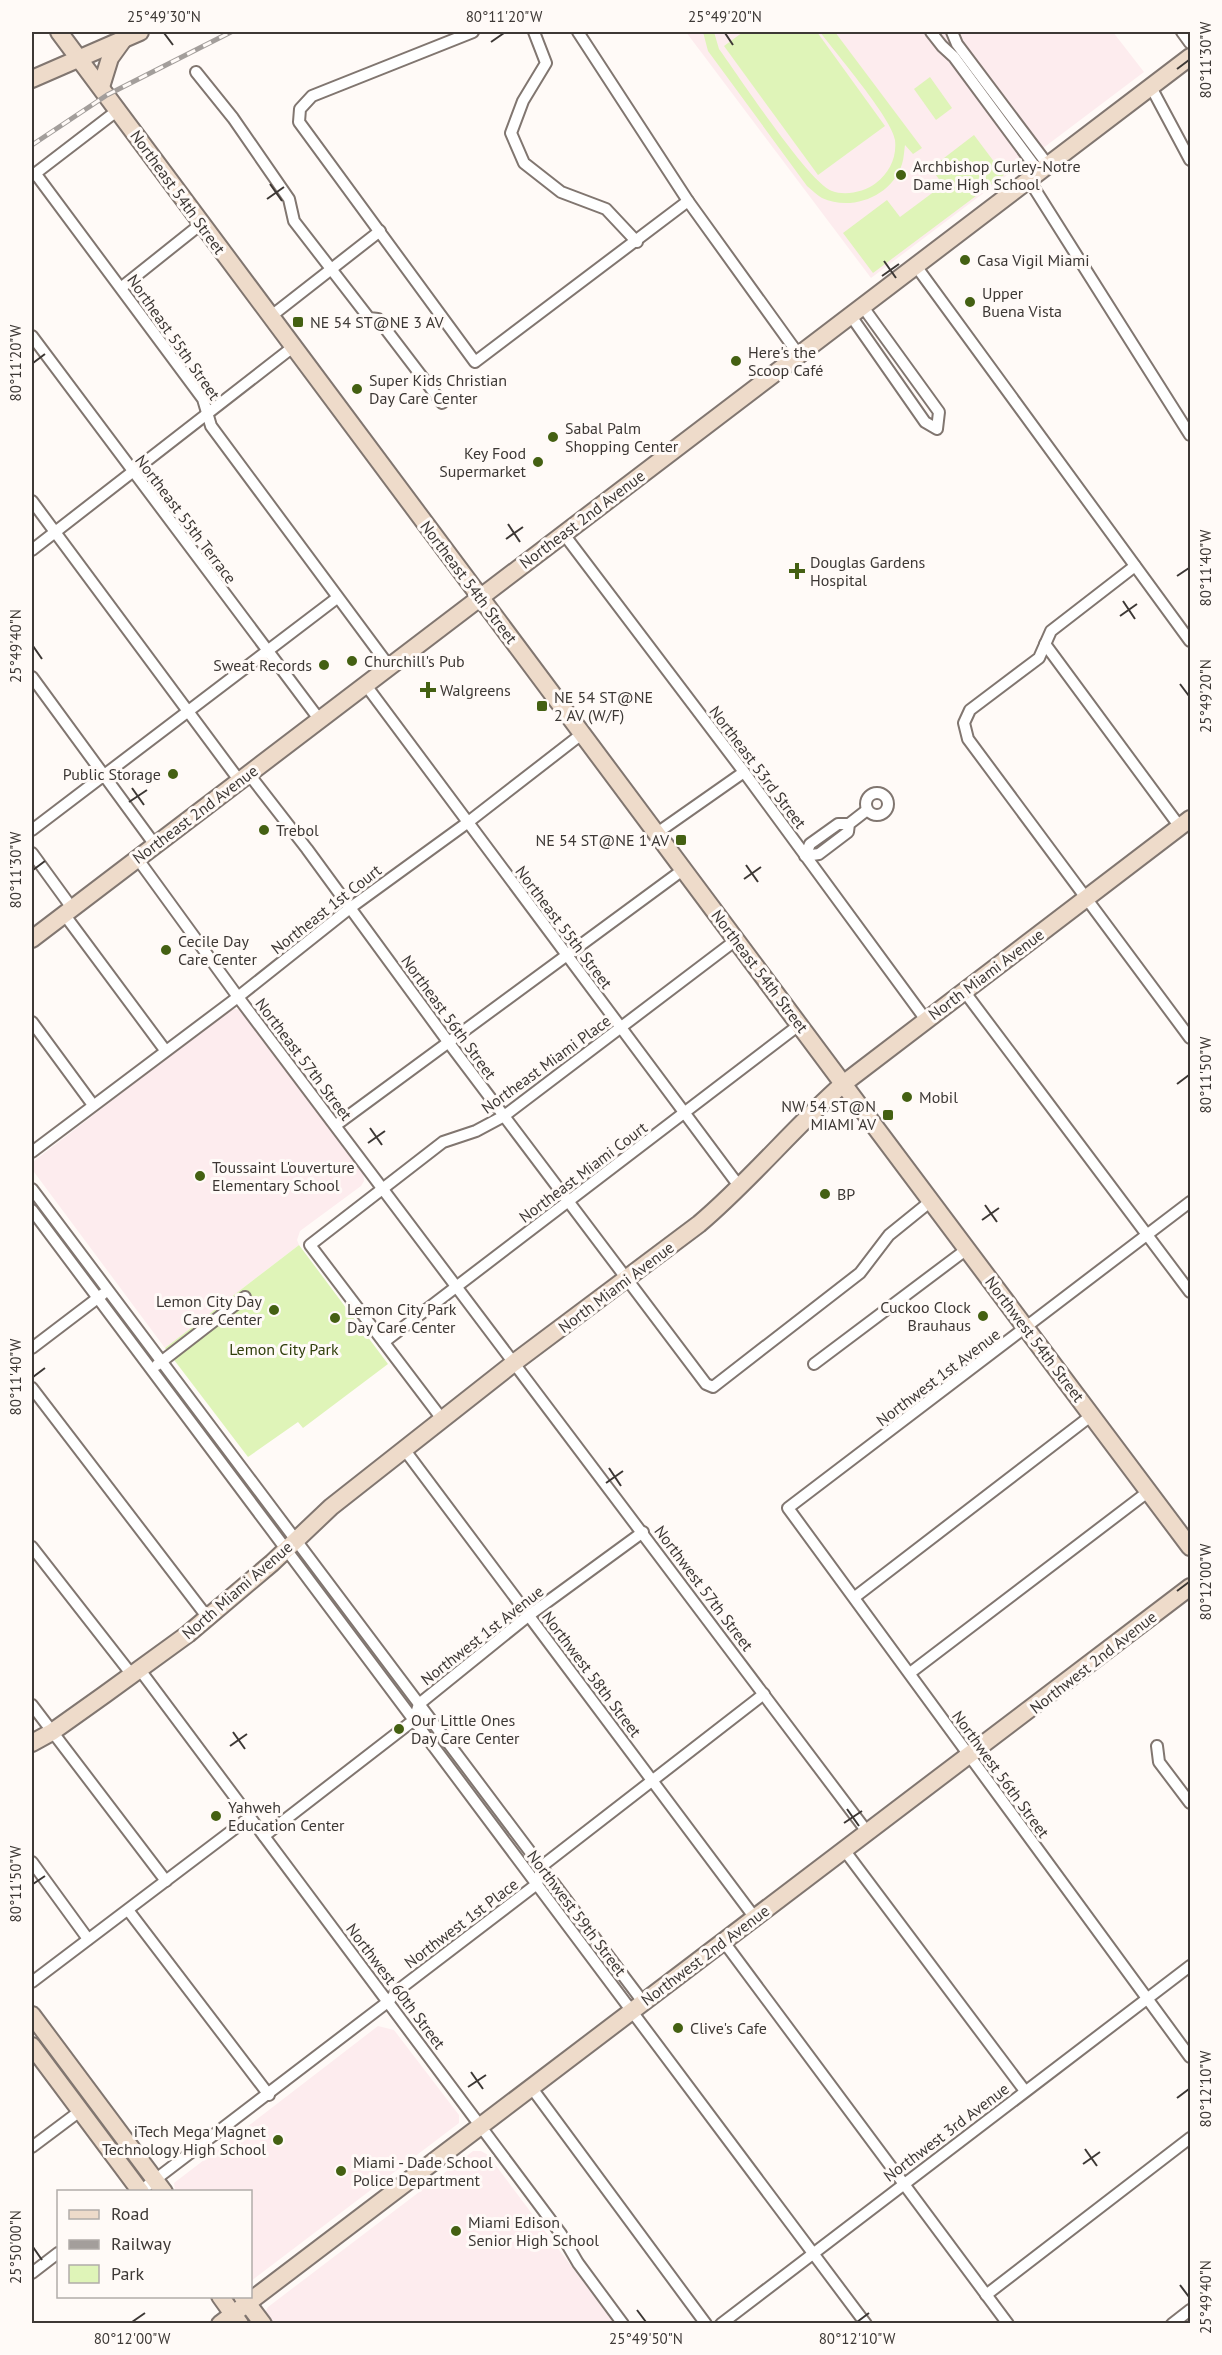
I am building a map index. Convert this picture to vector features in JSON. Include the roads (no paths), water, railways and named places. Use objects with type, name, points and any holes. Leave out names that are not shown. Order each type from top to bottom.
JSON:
[{"type":"main road","name":"Northeast 54th Street","points":[[59,32],[879,1132]]},
{"type":"main road","points":[[32,79],[140,32]]},
{"type":"main road","points":[[101,87],[110,58],[124,39]]},
{"type":"main road","name":"Northeast 2nd Avenue","points":[[32,939],[1191,57]]},
{"type":"main road","name":"North Miami Avenue","points":[[32,1743],[52,1732],[136,1672],[207,1618],[331,1507],[515,1362],[723,1204],[806,1116],[843,1084],[1185,823]]},
{"type":"main road","name":"Northwest 54th Street","points":[[879,1132],[1191,1546]]},
{"type":"main road","name":"Northwest 2nd Avenue","points":[[252,2295],[845,1851],[1191,1587]]},
{"type":"main road","points":[[32,2015],[160,2186]]},
{"type":"main road","points":[[32,2046],[139,2190]]},
{"type":"main road","points":[[221,2298],[231,2320]]},
{"type":"main road","points":[[245,2300],[263,2324]]},
{"type":"main road","name":"Northwest 2nd Avenue","points":[[231,2320],[245,2300]]},
{"type":"street","points":[[473,32],[312,96],[300,109],[299,122],[475,362],[637,242],[688,201]]},
{"type":"street","points":[[534,32],[546,63],[523,101],[511,133],[524,163],[561,192],[606,209],[637,242]]},
{"type":"street","points":[[578,32],[688,201],[799,355]]},
{"type":"street","points":[[931,32],[954,57],[1039,172]]},
{"type":"street","points":[[952,32],[957,44],[1039,172],[1191,435]]},
{"type":"street","points":[[1182,32],[1191,44]]},
{"type":"street","points":[[196,72],[233,118],[289,199],[294,221],[369,318],[378,319],[442,403]]},
{"type":"street","points":[[1151,87],[1191,160]]},
{"type":"street","points":[[33,174],[118,110]]},
{"type":"street","name":"Northeast 55th Street","points":[[33,174],[122,287],[203,399],[211,426],[389,666]]},
{"type":"street","points":[[122,287],[201,224]]},
{"type":"street","points":[[270,317],[380,231]]},
{"type":"street","points":[[916,266],[1191,641]]},
{"type":"street","points":[[857,311],[939,412],[937,429],[925,422],[912,403],[857,311]]},
{"type":"street","name":"Northeast 55th Terrace","points":[[32,336],[132,473],[319,719]]},
{"type":"street","points":[[32,550],[293,347]]},
{"type":"street","points":[[912,403],[926,394]]},
{"type":"street","name":"Northeast 56th Street","points":[[32,501],[189,712],[350,908],[627,1279]]},
{"type":"street","name":"Northeast 53rd Street","points":[[563,534],[744,772],[926,1020]]},
{"type":"street","points":[[1136,566],[1051,631],[1039,658],[970,710],[964,723],[968,739],[1191,1038]]},
{"type":"street","points":[[32,830],[337,598]]},
{"type":"street","points":[[1045,644],[1185,823]]},
{"type":"street","points":[[32,677],[154,845]]},
{"type":"street","name":"Northeast 55th Street","points":[[365,684],[739,1186]]},
{"type":"street","name":"Northeast 1st Court","points":[[32,1152],[583,733]]},
{"type":"street","points":[[657,833],[744,772]]},
{"type":"street","points":[[805,856],[819,854],[848,832],[849,824],[867,810]]},
{"type":"street","points":[[32,853],[68,911],[165,1050]]},
{"type":"street","name":"Northeast 57th Street","points":[[137,858],[238,997],[515,1362]]},
{"type":"street","points":[[336,1125],[684,869]]},
{"type":"street","name":"Northeast Miami Place","points":[[384,1342],[310,1245],[443,1142],[476,1131],[504,1116],[736,940]]},
{"type":"street","points":[[964,990],[1191,1292]]},
{"type":"street","points":[[32,1022],[93,1105]]},
{"type":"street","name":"Northeast Miami Court","points":[[384,1342],[799,1024]]},
{"type":"street","points":[[32,1189],[162,1362],[291,1545]]},
{"type":"street","points":[[627,1279],[706,1384],[713,1387],[860,1274],[889,1234],[931,1201]]},
{"type":"street","name":"Northwest 1st Avenue","points":[[788,1508],[1191,1202]]},
{"type":"street","points":[[32,1210],[151,1369],[291,1545]]},
{"type":"street","points":[[814,1364],[967,1249]]},
{"type":"street","points":[[32,1348],[108,1290]]},
{"type":"street","points":[[151,1369],[245,1297]]},
{"type":"street","points":[[384,1342],[442,1419]]},
{"type":"street","name":"Northwest 57th Street","points":[[515,1362],[868,1833]]},
{"type":"street","points":[[32,1388],[207,1618]]},
{"type":"street","points":[[855,1597],[1092,1415]]},
{"type":"street","name":"Northwest 58th Street","points":[[404,1449],[755,1918]]},
{"type":"street","points":[[910,1673],[1149,1491]]},
{"type":"street","name":"Northwest 56th Street","points":[[788,1508],[1191,2057]]},
{"type":"street","name":"Northwest 1st Avenue","points":[[414,1720],[419,1704],[528,1616],[643,1532]]},
{"type":"street","name":"Northwest 59th Street","points":[[291,1545],[419,1704],[542,1866],[638,2007],[866,2324]]},
{"type":"street","name":"Northwest 59th Street","points":[[291,1545],[414,1720],[537,1884],[638,2007]]},
{"type":"street","name":"Northwest 60th Street","points":[[33,1551],[136,1672],[250,1817],[481,2125],[561,2234],[578,2263],[623,2324]]},
{"type":"street","points":[[542,1866],[764,1694]]},
{"type":"street","points":[[32,1705],[166,1881]]},
{"type":"street","points":[[264,1836],[414,1720]]},
{"type":"street","points":[[1157,1746],[1159,1762],[1191,1803]]},
{"type":"street","points":[[32,1982],[250,1817]]},
{"type":"street","points":[[845,1851],[1025,2091]]},
{"type":"street","points":[[32,1862],[88,1939]]},
{"type":"street","name":"Northwest 1st Place","points":[[144,2190],[160,2186],[269,2095],[389,2001],[397,1991],[537,1884],[542,1866]]},
{"type":"street","points":[[128,1910],[269,2095]]},
{"type":"street","points":[[724,1942],[1008,2324]]},
{"type":"street","name":"Northwest 3rd Avenue","points":[[721,2324],[1191,1966]]},
{"type":"street","points":[[531,2087],[706,2324]]},
{"type":"street","points":[[32,2147],[80,2111]]},
{"type":"street","points":[[986,2295],[1191,2138]]},
{"type":"street","points":[[32,2273],[57,2254]]},
{"type":"street","points":[[1172,2324],[1191,2310]]},
{"type":"railway","points":[[32,145],[107,95],[231,32]]},
{"type":"place","name":"Archbishop Curley-Notre Dame High School","points":[[901,175]]},
{"type":"place","name":"Casa Vigil Miami","points":[[965,260]]},
{"type":"place","name":"Upper Buena Vista","points":[[970,302]]},
{"type":"place","name":"NE 54 ST@NE 3 AV","points":[[298,322]]},
{"type":"place","name":"Here's the Scoop Café","points":[[736,361]]},
{"type":"place","name":"Super Kids Christian Day Care Center","points":[[357,389]]},
{"type":"place","name":"Sabal Palm Shopping Center","points":[[553,437]]},
{"type":"place","name":"Key Food Supermarket","points":[[538,462]]},
{"type":"place","name":"Douglas Gardens Hospital","points":[[797,571]]},
{"type":"place","name":"Churchill's Pub","points":[[352,661]]},
{"type":"place","name":"Sweat Records","points":[[324,665]]},
{"type":"place","name":"Walgreens","points":[[428,690]]},
{"type":"place","name":"NE 54 ST@NE 2 AV (W/F)","points":[[542,706]]},
{"type":"place","name":"Public Storage","points":[[173,774]]},
{"type":"place","name":"Trebol","points":[[264,830]]},
{"type":"place","name":"NE 54 ST@NE 1 AV","points":[[681,840]]},
{"type":"place","name":"Cecile Day Care Center","points":[[166,950]]},
{"type":"place","name":"Mobil","points":[[907,1097]]},
{"type":"place","name":"NW 54 ST@N MIAMI AV","points":[[888,1115]]},
{"type":"place","name":"Toussaint L'ouverture Elementary School","points":[[200,1176]]},
{"type":"place","name":"BP","points":[[825,1194]]},
{"type":"place","name":"Lemon City Day Care Center","points":[[274,1310]]},
{"type":"place","name":"Cuckoo Clock Brauhaus","points":[[983,1316]]},
{"type":"place","name":"Lemon City Park Day Care Center","points":[[335,1318]]},
{"type":"place","name":"Our Little Ones Day Care Center","points":[[399,1729]]},
{"type":"place","name":"Yahweh Education Center","points":[[216,1816]]},
{"type":"place","name":"Clive's Cafe","points":[[678,2028]]},
{"type":"place","name":"iTech Mega Magnet Technology High School","points":[[278,2140]]},
{"type":"place","name":"Miami - Dade School Police Department","points":[[341,2171]]},
{"type":"place","name":"Miami Edison Senior High School","points":[[456,2231]]},
{"type":"park label","name":"Lemon City Park","points":[[284,1349]]}]
